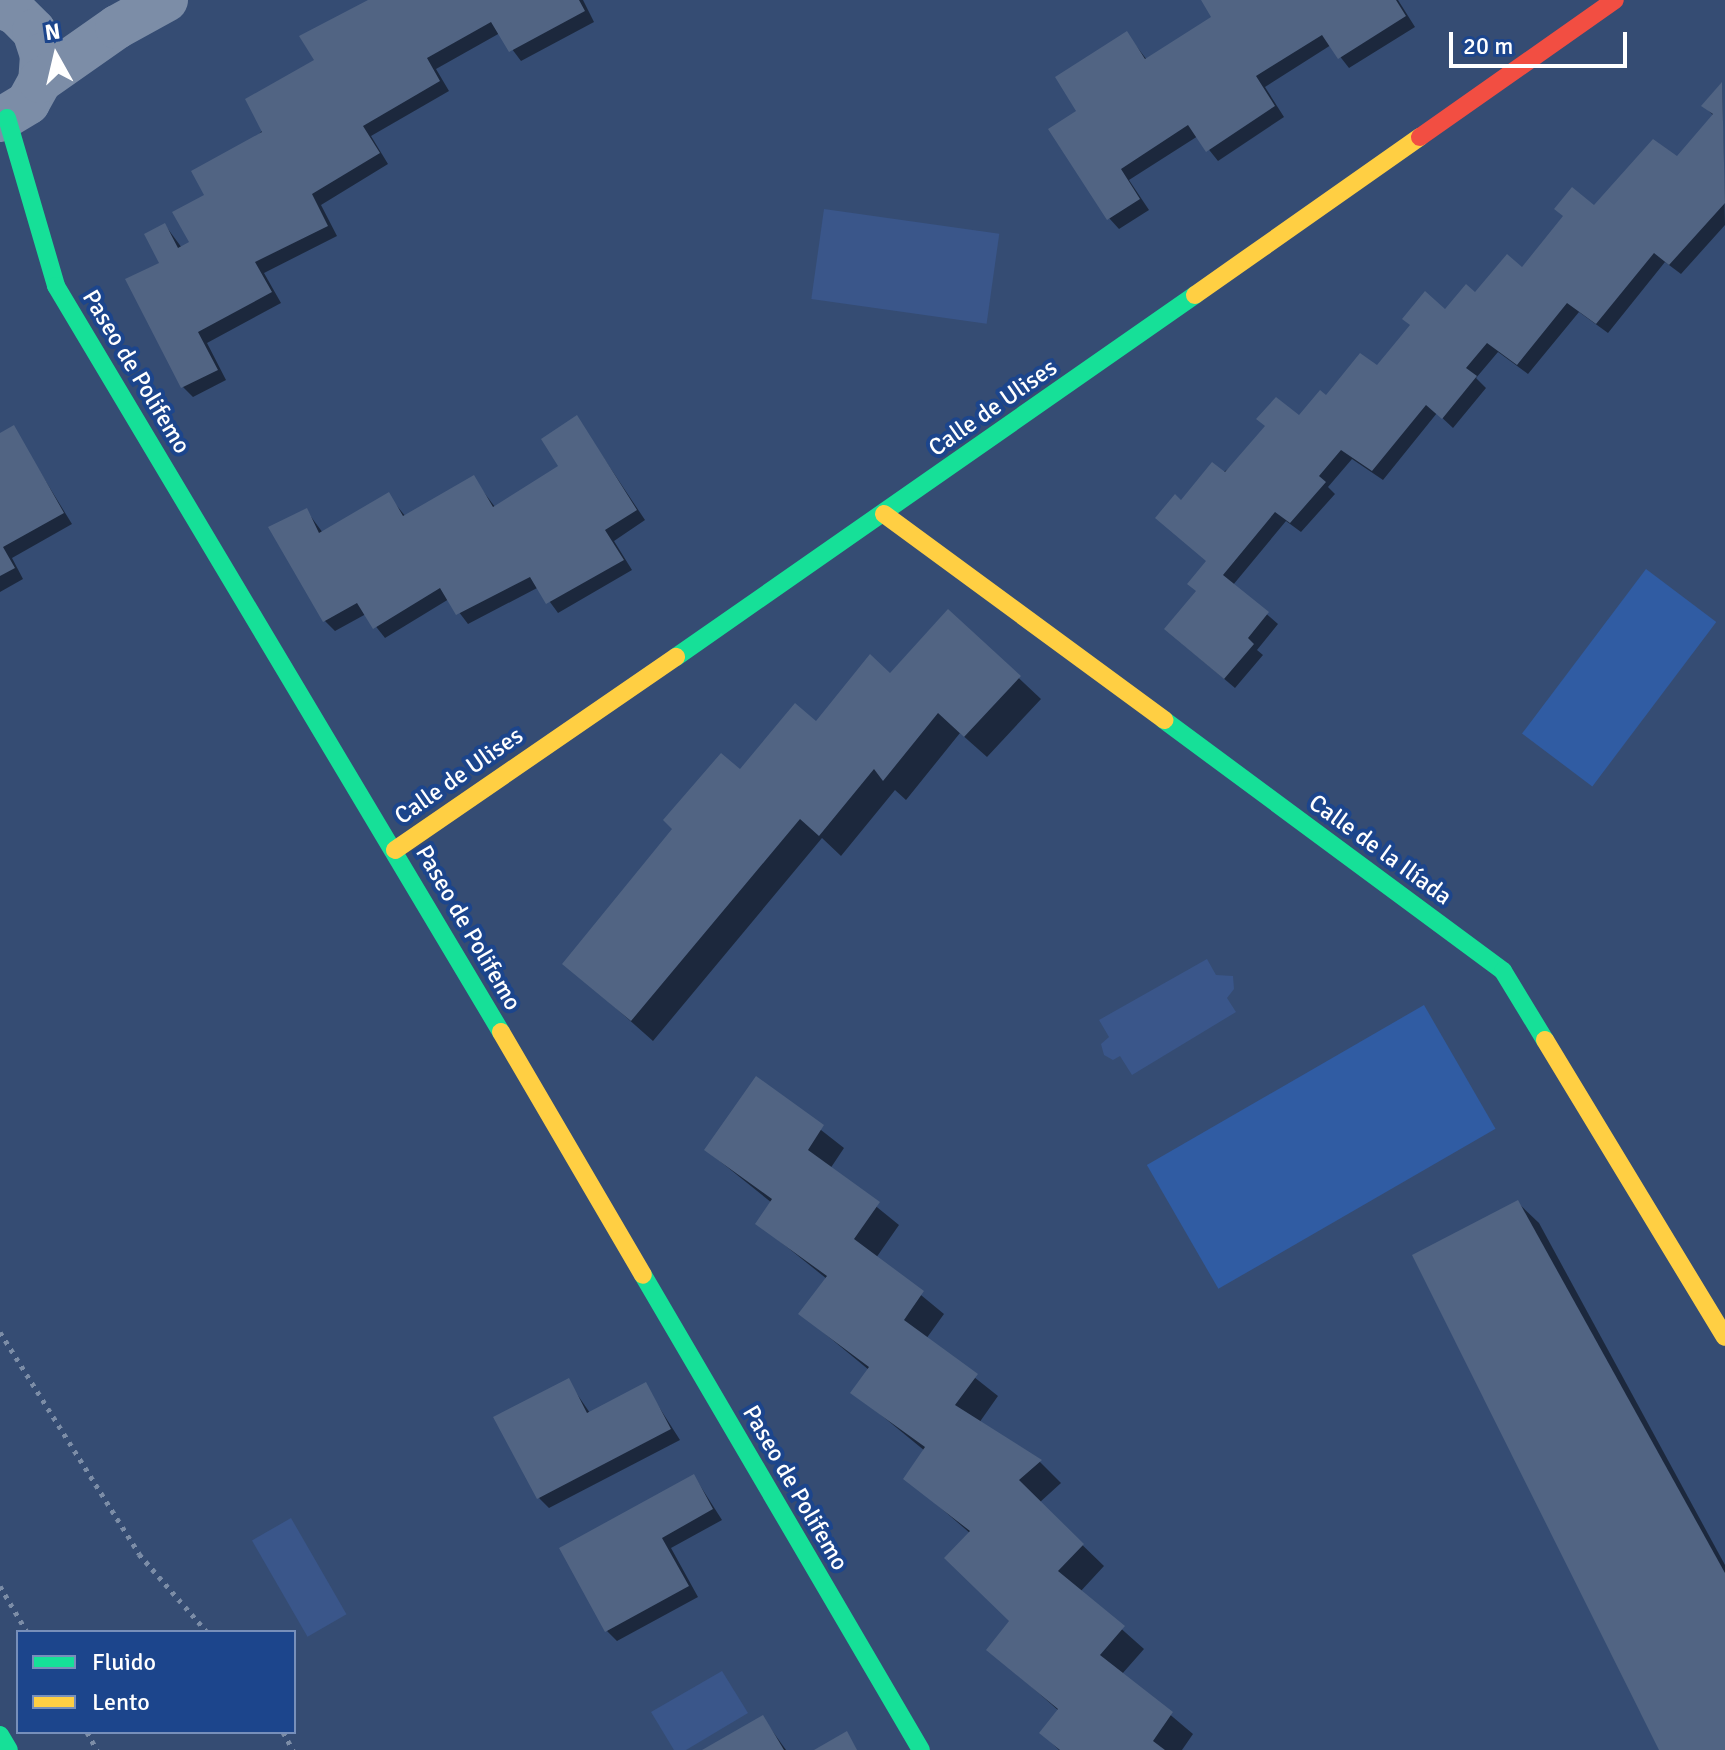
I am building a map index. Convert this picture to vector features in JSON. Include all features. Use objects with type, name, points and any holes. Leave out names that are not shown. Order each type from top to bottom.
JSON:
[{"type":"street","points":[[40,81],[166,0]]},
{"type":"street","name":"Calle de Ulises","points":[[395,850],[884,514],[1615,0]]},
{"type":"street","points":[[0,2],[34,31],[42,55],[40,81],[28,103],[3,119]]},
{"type":"street","name":"Paseo de Polifemo","points":[[3,119],[56,286],[395,850],[921,1750]]},
{"type":"street","name":"Calle de la Ilíada","points":[[884,514],[1503,971],[1725,1337]]},
{"type":"street","points":[[0,1735],[9,1750]]},
{"type":"path","points":[[0,1332],[139,1554],[205,1630]]},
{"type":"path","points":[[0,1586],[26,1630]]},
{"type":"shaded area","points":[[824,209],[999,234],[987,324],[811,299]]},
{"type":"shaded area","points":[[1646,569],[1716,622],[1592,786],[1522,734]]},
{"type":"shaded area","points":[[1207,959],[1216,975],[1233,976],[1234,989],[1227,998],[1236,1012],[1132,1075],[1120,1056],[1113,1060],[1104,1055],[1101,1044],[1109,1037],[1099,1020]]},
{"type":"shaded area","points":[[1424,1005],[1496,1129],[1218,1289],[1147,1165]]},
{"type":"shaded area","points":[[291,1518],[346,1614],[308,1637],[252,1540]]},
{"type":"shaded area","points":[[722,1671],[748,1713],[686,1750],[674,1750],[651,1712]]},
{"type":"building","points":[[368,0],[579,0],[585,11],[509,52],[491,22],[427,58],[440,81],[363,126],[380,153],[312,194],[328,226],[255,262],[272,292],[198,332],[218,370],[181,388],[125,279],[159,263],[144,234],[165,223],[178,248],[189,242],[172,212],[204,195],[191,171],[262,132],[245,99],[314,60],[299,36]]},
{"type":"building","points":[[1201,0],[1396,0],[1406,16],[1338,59],[1322,35],[1256,76],[1275,106],[1206,152],[1188,125],[1121,169],[1140,199],[1107,220],[1048,129],[1076,111],[1055,77],[1127,31],[1145,59],[1211,17]]},
{"type":"building","points":[[1722,82],[1725,203],[1669,265],[1654,253],[1596,324],[1567,303],[1517,365],[1487,343],[1466,368],[1477,376],[1442,419],[1426,405],[1372,471],[1341,450],[1319,476],[1326,482],[1290,523],[1275,512],[1223,575],[1269,612],[1248,638],[1254,644],[1224,679],[1164,629],[1196,591],[1187,584],[1206,561],[1155,518],[1175,494],[1181,500],[1212,462],[1225,472],[1265,426],[1256,419],[1276,397],[1299,415],[1320,390],[1326,395],[1360,353],[1377,365],[1410,325],[1402,319],[1425,291],[1445,309],[1466,284],[1475,292],[1507,254],[1522,267],[1563,216],[1554,209],[1572,187],[1594,205],[1653,139],[1677,156],[1713,114],[1701,106]]},
{"type":"building","points":[[577,415],[637,510],[605,530],[624,560],[546,604],[530,577],[456,615],[440,588],[373,629],[357,603],[323,622],[268,527],[307,508],[319,533],[389,492],[403,516],[474,475],[493,507],[558,466],[541,439]]},
{"type":"building","points":[[14,425],[64,513],[3,547],[15,568],[0,576],[0,433]]},
{"type":"building","points":[[948,609],[1021,676],[964,737],[938,713],[883,781],[874,769],[819,836],[800,819],[631,1021],[562,964],[672,829],[663,820],[721,753],[740,769],[795,703],[816,721],[870,654],[890,673]]},
{"type":"building","points":[[756,1076],[824,1125],[808,1150],[880,1202],[854,1239],[924,1291],[904,1320],[978,1374],[955,1405],[1042,1460],[1019,1480],[1084,1544],[1058,1571],[1125,1626],[1100,1655],[1173,1712],[1153,1741],[1165,1750],[1060,1750],[1039,1733],[1058,1709],[986,1650],[1009,1621],[944,1558],[970,1531],[903,1479],[925,1447],[850,1393],[869,1367],[798,1314],[827,1276],[755,1224],[772,1199],[704,1150]]},
{"type":"building","points":[[1518,1200],[1725,1573],[1725,1750],[1659,1750],[1412,1255]]},
{"type":"building","points":[[569,1378],[587,1413],[646,1382],[671,1429],[537,1499],[493,1417]]},
{"type":"building","points":[[694,1474],[713,1509],[662,1538],[689,1586],[605,1632],[559,1548]]},
{"type":"building","points":[[763,1715],[784,1750],[702,1750]]},
{"type":"building","points":[[847,1731],[857,1750],[814,1750]]},
{"type":"traffic: fast","points":[[7,118],[56,286],[501,1032]]},
{"type":"traffic: fast","points":[[676,657],[1195,295]]},
{"type":"traffic: fast","points":[[1164,720],[1503,971],[1545,1040]]},
{"type":"traffic: fast","points":[[643,1275],[921,1750]]},
{"type":"traffic: fast","points":[[0,1735],[9,1750]]},
{"type":"traffic: slow","points":[[1195,295],[1420,137]]},
{"type":"traffic: slow","points":[[884,514],[1164,720]]},
{"type":"traffic: slow","points":[[395,850],[676,657]]},
{"type":"traffic: slow","points":[[501,1032],[643,1275]]},
{"type":"traffic: slow","points":[[1545,1040],[1725,1337]]},
{"type":"traffic: jam","points":[[1420,137],[1615,0]]}]
